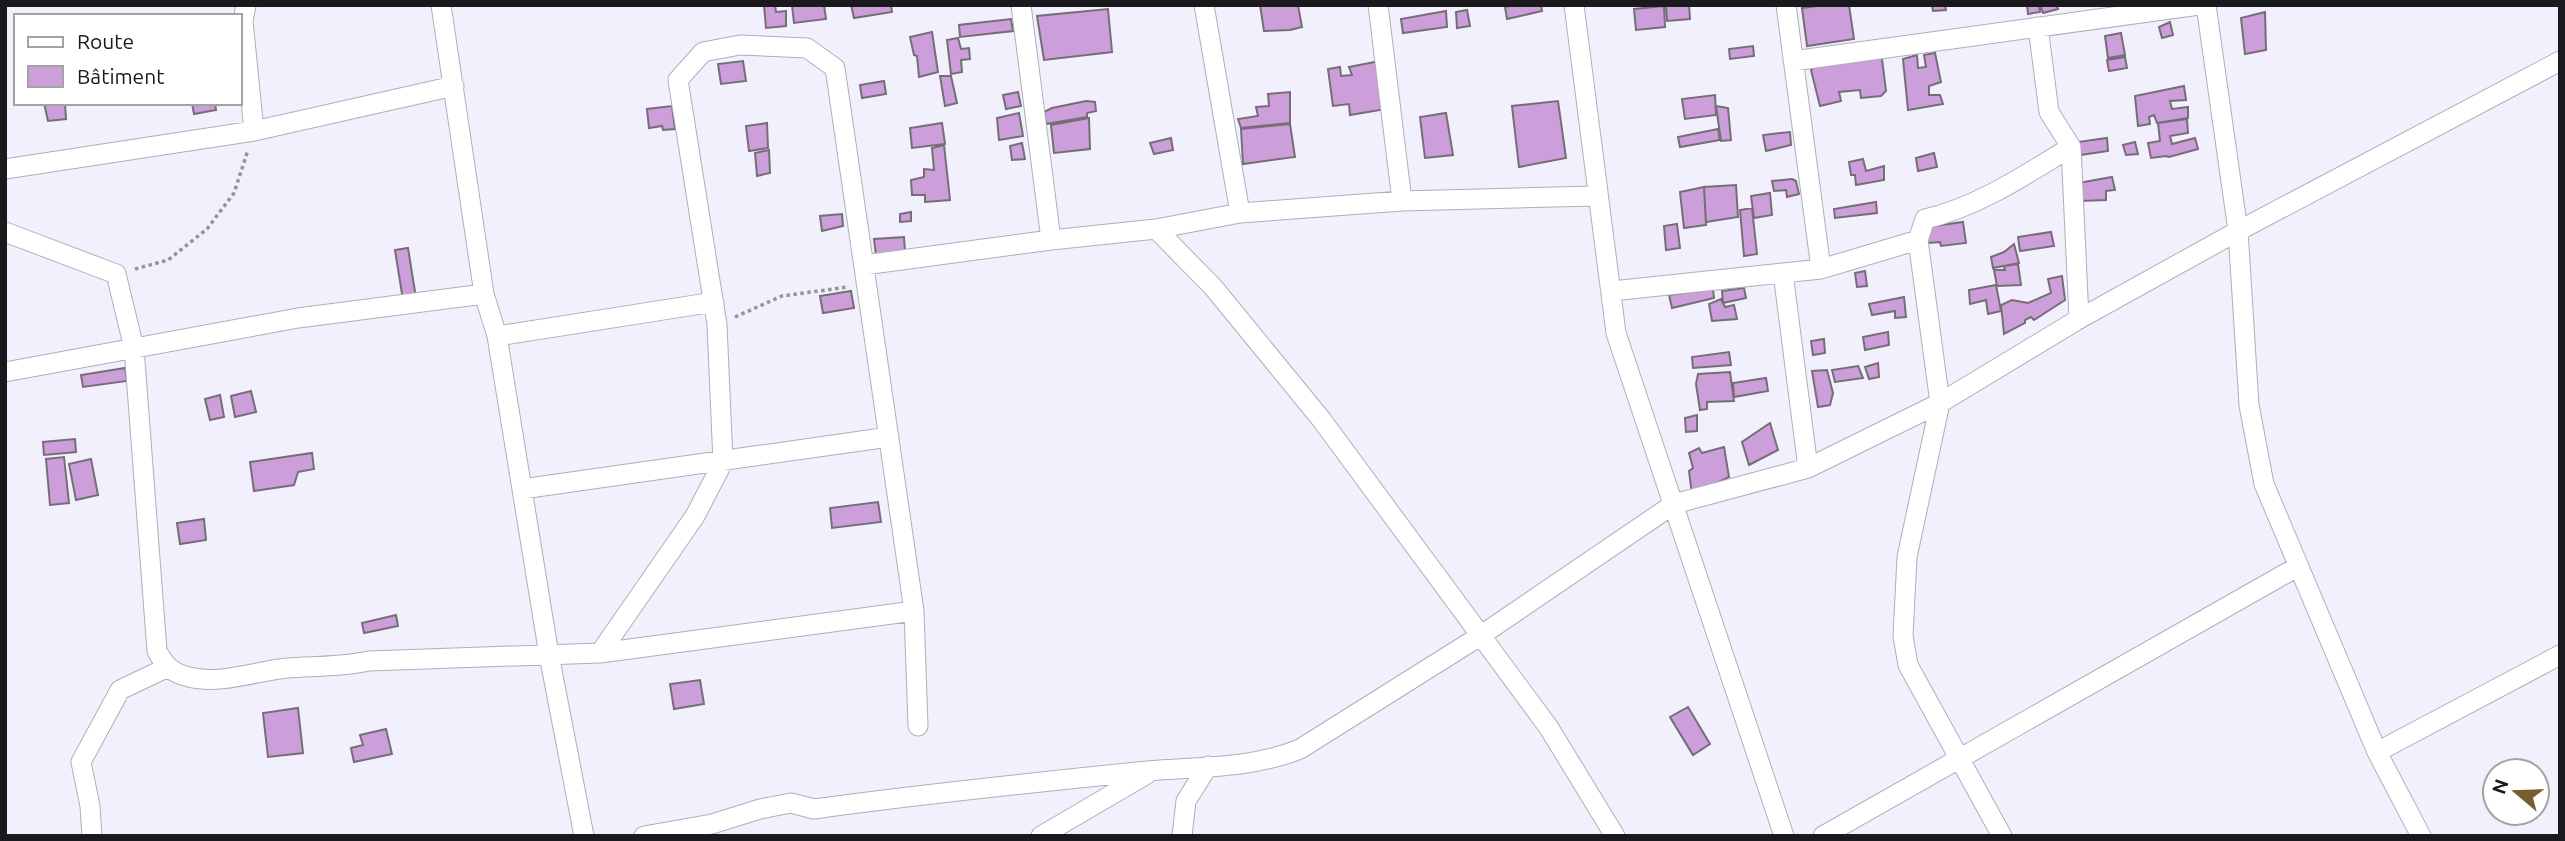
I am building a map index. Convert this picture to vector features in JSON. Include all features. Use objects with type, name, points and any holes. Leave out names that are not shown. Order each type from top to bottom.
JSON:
[{"type":"street","points":[[246,5],[243,21],[254,131]]},
{"type":"street","points":[[440,5],[484,294],[497,336],[549,656],[584,836]]},
{"type":"street","points":[[1021,5],[1051,240]]},
{"type":"street","points":[[1204,5],[1240,213]]},
{"type":"street","points":[[1378,5],[1402,201]]},
{"type":"street","points":[[1574,5],[1596,196],[1620,351],[1674,504],[1784,836]]},
{"type":"street","points":[[1786,5],[1821,269]]},
{"type":"street","points":[[1793,61],[2199,5]]},
{"type":"street","points":[[2206,5],[2238,231],[2249,405],[2264,484],[2377,751],[2421,836]]},
{"type":"street","points":[[2038,27],[2049,112],[2071,147],[2079,319]]},
{"type":"street","points":[[600,653],[695,516],[723,462],[717,325],[678,80],[703,52],[740,45],[807,48],[835,68],[914,611],[918,726]]},
{"type":"street","points":[[645,836],[712,824],[760,809],[791,803],[814,809],[979,788],[1154,770],[1256,763],[1278,758],[1300,749],[1480,636],[1674,504],[1808,468],[1940,403],[2079,319],[2238,231],[2560,61]]},
{"type":"street","points":[[5,169],[254,131],[454,86]]},
{"type":"street","points":[[2002,836],[1908,666],[1903,636],[1907,557],[1940,403],[1918,240],[1925,219],[2002,189],[2071,147]]},
{"type":"street","points":[[865,274],[1051,240],[1156,229],[1240,213],[1402,201],[1596,196]]},
{"type":"street","points":[[1156,229],[1213,287],[1321,419],[1549,728],[1615,836]]},
{"type":"street","points":[[5,232],[116,274],[134,348],[157,651],[166,668],[190,677],[211,679],[288,668],[347,666],[369,661],[600,653],[914,611]]},
{"type":"street","points":[[1612,291],[1821,269],[1918,240]]},
{"type":"street","points":[[1783,273],[1808,468]]},
{"type":"street","points":[[5,372],[298,318],[484,294]]},
{"type":"street","points":[[497,336],[714,302]]},
{"type":"street","points":[[522,489],[889,436]]},
{"type":"street","points":[[1823,836],[2297,567]]},
{"type":"street","points":[[2377,751],[2560,655]]},
{"type":"street","points":[[92,836],[90,806],[81,762],[120,690],[166,668]]},
{"type":"street","points":[[1182,836],[1186,801],[1208,766]]},
{"type":"street","points":[[1041,836],[1154,770]]},
{"type":"path","points":[[116,274],[168,260],[207,229],[234,193],[254,131]]},
{"type":"path","points":[[717,325],[782,296],[833,290],[865,274]]},
{"type":"building","points":[[764,5],[775,5],[776,12],[786,11],[786,26],[766,28]]},
{"type":"building","points":[[792,5],[824,5],[826,19],[794,23]]},
{"type":"building","points":[[851,5],[891,5],[892,12],[854,18]]},
{"type":"building","points":[[1260,5],[1298,5],[1302,27],[1264,31]]},
{"type":"building","points":[[1541,5],[1542,11],[1507,19],[1505,7]]},
{"type":"building","points":[[1666,5],[1689,5],[1690,19],[1667,21]]},
{"type":"building","points":[[1849,5],[1854,39],[1807,46],[1802,8]]},
{"type":"building","points":[[1932,5],[1945,5],[1946,10],[1933,11]]},
{"type":"building","points":[[2027,5],[2039,5],[2040,12],[2028,14]]},
{"type":"building","points":[[2040,5],[2056,5],[2058,9],[2043,13]]},
{"type":"building","points":[[1664,6],[1665,27],[1636,30],[1634,9]]},
{"type":"building","points":[[1108,9],[1112,52],[1044,60],[1037,16]]},
{"type":"building","points":[[1467,10],[1470,26],[1457,28],[1456,12]]},
{"type":"building","points":[[1446,11],[1447,27],[1403,33],[1401,19]]},
{"type":"building","points":[[2265,12],[2266,50],[2245,54],[2241,18]]},
{"type":"building","points":[[1011,19],[1013,31],[960,37],[959,25]]},
{"type":"building","points":[[2170,22],[2173,35],[2162,38],[2159,27]]},
{"type":"building","points":[[932,32],[938,72],[919,77],[917,56],[914,55],[910,37]]},
{"type":"building","points":[[2121,33],[2125,55],[2108,58],[2105,36]]},
{"type":"building","points":[[958,38],[961,49],[969,48],[970,59],[961,60],[962,72],[951,74],[947,40]]},
{"type":"building","points":[[1753,46],[1754,56],[1730,59],[1729,49]]},
{"type":"building","points":[[1935,53],[1941,82],[1929,86],[1929,95],[1940,95],[1943,104],[1908,110],[1903,59],[1917,55],[1918,68],[1926,67],[1924,55]]},
{"type":"building","points":[[1878,55],[1882,59],[1886,91],[1881,96],[1861,98],[1860,90],[1839,92],[1841,101],[1820,106],[1811,70],[1818,62]]},
{"type":"building","points":[[2125,57],[2127,68],[2109,71],[2107,60]]},
{"type":"building","points":[[743,61],[746,81],[721,84],[718,64]]},
{"type":"building","points":[[1380,61],[1386,109],[1350,115],[1349,104],[1333,106],[1328,69],[1340,67],[1341,76],[1352,75],[1349,67]]},
{"type":"building","points":[[940,76],[951,76],[957,103],[945,106]]},
{"type":"building","points":[[884,81],[886,94],[862,98],[860,85]]},
{"type":"building","points":[[2184,86],[2186,100],[2170,101],[2172,109],[2188,107],[2188,118],[2157,123],[2154,115],[2149,117],[2150,124],[2138,126],[2135,96]]},
{"type":"building","points":[[1018,92],[1021,106],[1006,109],[1003,95]]},
{"type":"building","points":[[1290,92],[1290,123],[1241,128],[1238,119],[1258,116],[1256,107],[1269,106],[1268,94]]},
{"type":"building","points":[[1715,95],[1716,115],[1685,119],[1682,99]]},
{"type":"building","points":[[1086,101],[1095,102],[1096,111],[1087,113],[1087,117],[1046,124],[1044,112]]},
{"type":"building","points":[[1558,101],[1566,158],[1519,167],[1512,106]]},
{"type":"building","points":[[44,105],[65,105],[66,119],[48,121]]},
{"type":"building","points":[[192,105],[215,105],[216,110],[194,114]]},
{"type":"building","points":[[672,106],[675,129],[663,130],[662,126],[649,128],[647,109]]},
{"type":"building","points":[[1716,106],[1728,108],[1731,140],[1721,141]]},
{"type":"building","points":[[1019,113],[1023,136],[999,140],[997,118]]},
{"type":"building","points":[[1446,113],[1453,155],[1425,158],[1420,117]]},
{"type":"building","points":[[1089,118],[1090,149],[1054,153],[1051,125]]},
{"type":"building","points":[[2187,119],[2188,133],[2170,136],[2172,144],[2195,138],[2198,149],[2169,157],[2151,158],[2148,143],[2160,141],[2158,123]]},
{"type":"building","points":[[767,123],[768,148],[749,151],[746,126]]},
{"type":"building","points":[[942,123],[945,144],[912,148],[910,128]]},
{"type":"building","points":[[1290,124],[1295,157],[1243,164],[1241,129]]},
{"type":"building","points":[[1718,129],[1720,140],[1680,147],[1678,137]]},
{"type":"building","points":[[1790,132],[1791,145],[1766,151],[1763,135]]},
{"type":"building","points":[[1171,138],[1173,150],[1154,154],[1150,143]]},
{"type":"building","points":[[2107,138],[2108,151],[2080,155],[2078,142]]},
{"type":"building","points":[[2135,142],[2138,154],[2126,155],[2123,145]]},
{"type":"building","points":[[1022,143],[1025,159],[1012,160],[1010,146]]},
{"type":"building","points":[[944,145],[950,200],[925,202],[925,195],[912,195],[911,180],[924,177],[924,169],[934,170],[932,148]]},
{"type":"building","points":[[769,150],[770,173],[757,176],[755,153]]},
{"type":"building","points":[[1934,153],[1937,167],[1918,171],[1916,158]]},
{"type":"building","points":[[1863,159],[1866,171],[1884,166],[1884,180],[1856,185],[1849,162]]},
{"type":"building","points":[[2112,177],[2115,190],[2106,191],[2106,200],[2080,201],[2078,183]]},
{"type":"building","points":[[1772,181],[1796,181],[1799,194],[1787,197],[1786,190],[1774,191]]},
{"type":"building","points":[[1736,185],[1738,217],[1706,222],[1704,187]]},
{"type":"building","points":[[1704,187],[1706,225],[1684,228],[1680,192]]},
{"type":"building","points":[[1770,193],[1772,215],[1754,218],[1751,196]]},
{"type":"building","points":[[1876,202],[1877,213],[1835,218],[1834,209]]},
{"type":"building","points":[[1752,208],[1757,254],[1744,256],[1740,210]]},
{"type":"building","points":[[911,212],[911,221],[900,222],[900,214]]},
{"type":"building","points":[[842,214],[843,226],[822,231],[820,216]]},
{"type":"building","points":[[1963,222],[1966,243],[1941,246],[1940,242],[1928,243],[1927,227]]},
{"type":"building","points":[[1677,224],[1680,248],[1666,250],[1664,226]]},
{"type":"building","points":[[2051,232],[2054,246],[2020,251],[2018,237]]},
{"type":"building","points":[[904,237],[905,252],[876,256],[874,239]]},
{"type":"building","points":[[2014,244],[2019,263],[1993,268],[1991,257]]},
{"type":"building","points":[[408,248],[416,298],[403,300],[395,250]]},
{"type":"building","points":[[2018,264],[2021,285],[1997,286],[1994,270],[2005,270],[2004,266]]},
{"type":"building","points":[[1865,271],[1867,286],[1857,287],[1855,273]]},
{"type":"building","points":[[2062,276],[2065,300],[2034,320],[2031,317],[2004,334],[2001,305],[2012,300],[2028,303],[2051,293],[2048,279]]},
{"type":"building","points":[[1996,285],[2001,311],[1988,314],[1986,300],[1970,304],[1969,290]]},
{"type":"building","points":[[1744,288],[1746,298],[1723,303],[1722,291]]},
{"type":"building","points":[[1713,289],[1714,298],[1672,308],[1669,295]]},
{"type":"building","points":[[851,291],[854,308],[823,313],[820,296]]},
{"type":"building","points":[[1904,297],[1906,317],[1895,318],[1895,311],[1872,315],[1869,304]]},
{"type":"building","points":[[1721,299],[1725,307],[1734,305],[1737,319],[1712,321],[1709,304]]},
{"type":"building","points":[[1888,332],[1889,345],[1865,350],[1863,337]]},
{"type":"building","points":[[1824,339],[1825,353],[1813,355],[1811,341]]},
{"type":"building","points":[[1729,352],[1731,365],[1693,368],[1692,357]]},
{"type":"building","points":[[1878,363],[1879,377],[1869,379],[1865,367]]},
{"type":"building","points":[[1858,366],[1863,378],[1835,382],[1832,370]]},
{"type":"building","points":[[125,368],[127,381],[83,387],[81,375]]},
{"type":"building","points":[[1827,370],[1833,393],[1830,405],[1818,407],[1812,371]]},
{"type":"building","points":[[1730,372],[1734,401],[1707,402],[1707,409],[1700,410],[1696,384],[1698,374]]},
{"type":"building","points":[[1766,378],[1768,391],[1734,397],[1733,383]]},
{"type":"building","points":[[251,391],[256,412],[235,417],[231,396]]},
{"type":"building","points":[[220,395],[224,417],[210,420],[205,399]]},
{"type":"building","points":[[1697,415],[1697,431],[1686,432],[1685,418]]},
{"type":"building","points":[[1770,423],[1778,450],[1749,465],[1742,442]]},
{"type":"building","points":[[75,439],[76,452],[44,455],[43,442]]},
{"type":"building","points":[[1724,447],[1729,477],[1692,495],[1689,471],[1693,468],[1689,453],[1699,448],[1702,453]]},
{"type":"building","points":[[312,453],[314,469],[298,472],[294,485],[254,491],[250,462]]},
{"type":"building","points":[[64,457],[69,503],[50,505],[46,459]]},
{"type":"building","points":[[91,459],[98,495],[76,500],[69,464]]},
{"type":"building","points":[[878,502],[881,522],[832,528],[830,508]]},
{"type":"building","points":[[204,519],[206,540],[180,544],[177,523]]},
{"type":"building","points":[[396,615],[398,626],[364,633],[362,623]]},
{"type":"building","points":[[700,680],[704,704],[674,709],[670,684]]},
{"type":"building","points":[[1688,707],[1710,744],[1693,755],[1670,717]]},
{"type":"building","points":[[298,708],[303,753],[268,757],[263,713]]},
{"type":"building","points":[[386,729],[392,754],[354,762],[351,748],[363,745],[360,735]]}]
